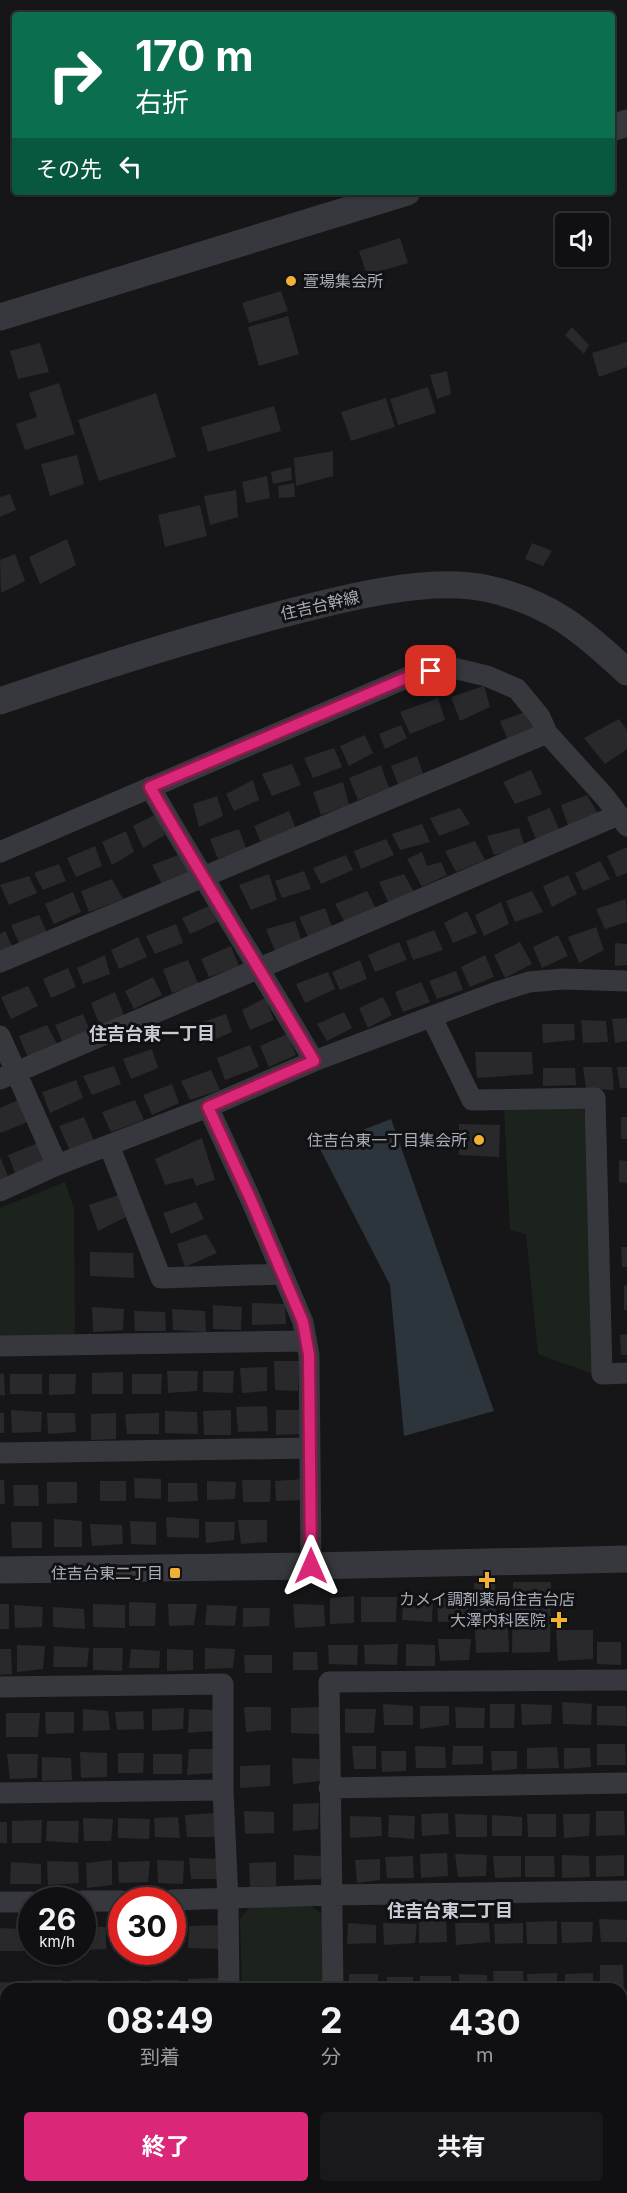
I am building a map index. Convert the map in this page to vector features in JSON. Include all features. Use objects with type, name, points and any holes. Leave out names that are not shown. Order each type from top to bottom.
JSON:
[{"type":"street","points":[[0,317],[397,195]]},
{"type":"street","name":"住吉台幹線","points":[[0,702],[97,667],[310,607],[375,592],[451,585],[486,588],[545,608],[572,624],[627,672]]},
{"type":"street","points":[[0,852],[413,675],[449,667],[487,676],[517,689],[540,717],[547,733],[605,797],[623,821],[259,968],[8,1076]]},
{"type":"street","points":[[0,962],[547,733]]},
{"type":"street","points":[[150,787],[201,876],[314,1061]]},
{"type":"street","points":[[0,1191],[57,1165],[208,1107],[314,1061],[494,993],[529,982],[563,979],[627,981]]},
{"type":"street","points":[[432,1018],[472,1100],[595,1098],[602,1374],[627,1373]]},
{"type":"street","points":[[0,1036],[8,1076],[57,1165]]},
{"type":"street","points":[[208,1107],[303,1322],[309,1355],[311,1566]]},
{"type":"street","points":[[109,1145],[161,1278],[282,1274]]},
{"type":"street","points":[[0,1346],[306,1341]]},
{"type":"street","points":[[0,1453],[310,1448]]},
{"type":"street","points":[[0,1570],[627,1559]]},
{"type":"street","points":[[333,1983],[328,1682],[627,1680]]},
{"type":"street","points":[[0,1687],[223,1684],[223,1790],[229,1983]]},
{"type":"street","points":[[329,1788],[627,1783]]},
{"type":"street","points":[[0,1793],[223,1790]]},
{"type":"street","points":[[186,1900],[330,1895],[627,1891]]},
{"type":"street","points":[[0,1902],[18,1902]]},
{"type":"shaded area","points":[[504,1108],[583,1108],[587,1120],[593,1374],[538,1354],[526,1234],[510,1230]]},
{"type":"shaded area","points":[[391,1119],[494,1411],[404,1436],[390,1285],[319,1147]]},
{"type":"shaded area","points":[[65,1182],[74,1209],[75,1335],[0,1336],[0,1208]]},
{"type":"shaded area","points":[[310,1905],[323,1915],[324,1983],[242,1983],[240,1919],[249,1908]]},
{"type":"building","points":[[400,238],[408,263],[367,275],[359,251]]},
{"type":"building","points":[[281,291],[288,311],[249,323],[242,303]]},
{"type":"building","points":[[288,316],[299,354],[259,366],[248,327]]},
{"type":"building","points":[[572,327],[589,345],[584,354],[565,335]]},
{"type":"building","points":[[627,342],[627,367],[599,377],[592,353]]},
{"type":"building","points":[[40,343],[49,372],[18,379],[10,351]]},
{"type":"building","points":[[447,371],[451,394],[437,399],[430,375]]},
{"type":"building","points":[[59,383],[75,434],[25,450],[16,424],[37,417],[29,393]]},
{"type":"building","points":[[428,387],[436,413],[398,425],[390,399]]},
{"type":"building","points":[[156,393],[176,457],[99,481],[78,420]]},
{"type":"building","points":[[386,398],[395,427],[351,441],[341,412]]},
{"type":"building","points":[[274,406],[281,431],[208,452],[201,427]]},
{"type":"building","points":[[333,451],[333,476],[296,486],[294,458]]},
{"type":"building","points":[[77,455],[84,484],[50,496],[41,464]]},
{"type":"building","points":[[291,467],[292,480],[273,484],[271,472]]},
{"type":"building","points":[[267,476],[270,498],[246,503],[242,482]]},
{"type":"building","points":[[294,483],[295,497],[279,498],[278,486]]},
{"type":"building","points":[[236,490],[238,517],[210,525],[204,496]]},
{"type":"building","points":[[10,494],[16,510],[0,517],[0,497]]},
{"type":"building","points":[[200,505],[207,536],[165,547],[158,515]]},
{"type":"building","points":[[67,539],[76,565],[40,584],[29,557]]},
{"type":"building","points":[[532,543],[552,551],[543,566],[525,559]]},
{"type":"building","points":[[15,554],[25,581],[1,593],[0,560]]},
{"type":"building","points":[[484,686],[490,707],[460,721],[451,697]]},
{"type":"building","points":[[438,698],[445,720],[410,734],[400,712]]},
{"type":"building","points":[[528,711],[537,730],[509,743],[500,721]]},
{"type":"building","points":[[619,719],[627,730],[627,749],[605,764],[584,738]]},
{"type":"building","points":[[401,725],[407,738],[385,749],[379,734]]},
{"type":"building","points":[[365,735],[373,753],[349,766],[340,746]]},
{"type":"building","points":[[334,748],[342,767],[313,778],[304,758]]},
{"type":"building","points":[[417,756],[424,777],[399,787],[391,766]]},
{"type":"building","points":[[292,764],[301,785],[272,796],[262,774]]},
{"type":"building","points":[[381,765],[389,788],[358,800],[349,778]]},
{"type":"building","points":[[531,770],[542,794],[515,804],[503,782]]},
{"type":"building","points":[[253,780],[259,800],[234,811],[226,794]]},
{"type":"building","points":[[343,782],[349,805],[321,815],[313,792]]},
{"type":"building","points":[[587,795],[598,814],[569,828],[561,805]]},
{"type":"building","points":[[217,796],[223,816],[199,827],[193,804]]},
{"type":"building","points":[[460,808],[470,824],[439,836],[430,818]]},
{"type":"building","points":[[550,808],[560,832],[537,842],[527,817]]},
{"type":"building","points":[[289,811],[296,829],[262,845],[254,826]]},
{"type":"building","points":[[156,814],[165,835],[143,848],[133,826]]},
{"type":"building","points":[[422,824],[430,842],[400,850],[392,834]]},
{"type":"building","points":[[519,828],[525,847],[494,855],[487,836]]},
{"type":"building","points":[[239,829],[246,848],[218,859],[210,839]]},
{"type":"building","points":[[126,831],[134,852],[112,865],[102,842]]},
{"type":"building","points":[[386,839],[394,855],[361,869],[354,851]]},
{"type":"building","points":[[475,841],[485,860],[456,872],[445,851]]},
{"type":"building","points":[[95,846],[102,866],[76,877],[67,858]]},
{"type":"building","points":[[627,847],[627,873],[617,877],[607,856]]},
{"type":"building","points":[[422,852],[427,866],[441,862],[447,875],[422,887],[407,859]]},
{"type":"building","points":[[181,854],[189,873],[163,886],[152,865]]},
{"type":"building","points":[[346,855],[353,870],[321,884],[313,868]]},
{"type":"building","points":[[600,861],[610,879],[583,891],[575,873]]},
{"type":"building","points":[[59,864],[66,881],[43,890],[34,873]]},
{"type":"building","points":[[304,871],[311,889],[282,898],[275,881]]},
{"type":"building","points":[[269,874],[277,900],[251,910],[239,885]]},
{"type":"building","points":[[404,874],[414,892],[388,902],[379,882]]},
{"type":"building","points":[[568,875],[577,894],[552,907],[543,886]]},
{"type":"building","points":[[29,876],[37,893],[9,905],[0,885]]},
{"type":"building","points":[[112,879],[123,899],[89,912],[81,891]]},
{"type":"building","points":[[367,891],[376,909],[344,921],[335,904]]},
{"type":"building","points":[[532,891],[543,912],[515,922],[506,901]]},
{"type":"building","points":[[73,892],[81,912],[54,924],[45,904]]},
{"type":"building","points":[[626,899],[627,922],[605,929],[596,909]]},
{"type":"building","points":[[501,902],[509,924],[484,936],[475,915]]},
{"type":"building","points":[[211,905],[217,922],[190,934],[182,918]]},
{"type":"building","points":[[325,908],[333,929],[308,937],[299,917]]},
{"type":"building","points":[[467,911],[477,933],[453,943],[444,923]]},
{"type":"building","points":[[39,915],[47,933],[20,945],[11,925]]},
{"type":"building","points":[[295,921],[301,940],[275,951],[266,929]]},
{"type":"building","points":[[176,924],[183,943],[155,954],[146,936]]},
{"type":"building","points":[[596,927],[604,950],[579,963],[568,937]]},
{"type":"building","points":[[434,930],[443,950],[413,960],[406,941]]},
{"type":"building","points":[[5,931],[13,948],[0,953],[0,934]]},
{"type":"building","points":[[558,935],[568,956],[542,968],[533,947]]},
{"type":"building","points":[[138,937],[147,957],[119,969],[111,950]]},
{"type":"building","points":[[399,942],[407,960],[375,972],[368,955]]},
{"type":"building","points":[[520,942],[532,964],[505,978],[494,955]]},
{"type":"building","points":[[615,943],[627,944],[627,965],[615,966]]},
{"type":"building","points":[[231,946],[239,966],[209,977],[201,959]]},
{"type":"building","points":[[105,955],[110,974],[83,984],[77,968]]},
{"type":"building","points":[[485,955],[494,977],[470,987],[461,967]]},
{"type":"building","points":[[188,960],[199,985],[172,993],[163,969]]},
{"type":"building","points":[[360,960],[367,979],[340,990],[332,972]]},
{"type":"building","points":[[68,968],[76,987],[51,998],[43,979]]},
{"type":"building","points":[[456,971],[463,990],[437,999],[429,981]]},
{"type":"building","points":[[328,972],[335,989],[305,1003],[296,984]]},
{"type":"building","points":[[153,977],[162,995],[134,1009],[125,991]]},
{"type":"building","points":[[421,982],[430,1002],[403,1012],[395,992]]},
{"type":"building","points":[[28,986],[38,1006],[11,1019],[1,997]]},
{"type":"building","points":[[115,992],[125,1018],[101,1028],[91,1003]]},
{"type":"building","points":[[383,997],[392,1015],[368,1028],[359,1008]]},
{"type":"building","points":[[265,998],[274,1020],[250,1030],[242,1010]]},
{"type":"building","points":[[344,1012],[352,1028],[327,1041],[317,1024]]},
{"type":"building","points":[[83,1014],[91,1033],[64,1045],[55,1025]]},
{"type":"building","points":[[226,1014],[232,1032],[202,1045],[194,1025]]},
{"type":"building","points":[[627,1018],[627,1041],[615,1043],[612,1019]]},
{"type":"building","points":[[581,1020],[606,1021],[608,1042],[583,1043]]},
{"type":"building","points":[[542,1024],[574,1024],[575,1040],[543,1043]]},
{"type":"building","points":[[47,1025],[57,1044],[28,1058],[19,1036]]},
{"type":"building","points":[[287,1034],[296,1055],[269,1067],[260,1046]]},
{"type":"building","points":[[250,1045],[259,1067],[225,1080],[217,1058]]},
{"type":"building","points":[[152,1049],[158,1068],[131,1079],[123,1059]]},
{"type":"building","points":[[475,1052],[532,1052],[533,1074],[477,1078]]},
{"type":"building","points":[[114,1066],[121,1084],[92,1095],[83,1076]]},
{"type":"building","points":[[583,1067],[612,1067],[614,1090],[586,1089]]},
{"type":"building","points":[[617,1067],[627,1067],[627,1088],[620,1088]]},
{"type":"building","points":[[543,1068],[575,1068],[576,1085],[543,1086]]},
{"type":"building","points":[[211,1070],[220,1090],[190,1100],[181,1081]]},
{"type":"building","points":[[76,1080],[83,1098],[50,1113],[42,1092]]},
{"type":"building","points":[[172,1084],[179,1103],[152,1115],[143,1095]]},
{"type":"building","points":[[18,1100],[28,1122],[0,1133],[0,1108]]},
{"type":"building","points":[[135,1100],[144,1120],[111,1132],[102,1112]]},
{"type":"building","points":[[84,1117],[95,1143],[71,1153],[59,1126]]},
{"type":"building","points":[[621,1117],[627,1117],[627,1139],[621,1139]]},
{"type":"building","name":"住吉台東一丁目集会所","points":[[459,1124],[500,1125],[499,1157],[459,1155]]},
{"type":"building","points":[[202,1138],[215,1180],[196,1186],[193,1178],[165,1185],[155,1159]]},
{"type":"building","points":[[38,1143],[44,1162],[16,1175],[8,1155]]},
{"type":"building","points":[[0,1157],[8,1176],[0,1180]]},
{"type":"building","points":[[619,1160],[627,1161],[627,1183],[619,1182]]},
{"type":"building","points":[[119,1195],[126,1217],[98,1231],[89,1205]]},
{"type":"building","points":[[196,1202],[204,1219],[171,1234],[163,1213]]},
{"type":"building","points":[[206,1234],[217,1253],[185,1267],[177,1244]]},
{"type":"building","points":[[621,1247],[627,1247],[627,1267],[622,1267]]},
{"type":"building","points":[[90,1252],[133,1253],[134,1278],[90,1276]]},
{"type":"building","points":[[627,1285],[627,1310],[624,1310],[624,1286]]},
{"type":"building","points":[[252,1303],[285,1304],[286,1324],[252,1325]]},
{"type":"building","points":[[213,1305],[242,1307],[241,1330],[213,1329]]},
{"type":"building","points":[[92,1307],[124,1309],[123,1330],[93,1332]]},
{"type":"building","points":[[172,1309],[205,1311],[206,1332],[173,1330]]},
{"type":"building","points":[[134,1311],[165,1312],[166,1331],[135,1331]]},
{"type":"building","points":[[627,1334],[627,1355],[621,1355],[620,1335]]},
{"type":"building","points":[[274,1361],[299,1361],[298,1391],[275,1390]]},
{"type":"building","points":[[267,1367],[267,1391],[242,1393],[240,1368]]},
{"type":"building","points":[[167,1371],[198,1371],[197,1391],[168,1393]]},
{"type":"building","points":[[203,1371],[234,1371],[233,1393],[203,1392]]},
{"type":"building","points":[[123,1372],[123,1394],[92,1394],[92,1373]]},
{"type":"building","points":[[0,1373],[4,1374],[5,1396],[0,1395]]},
{"type":"building","points":[[10,1374],[42,1374],[42,1394],[10,1394]]},
{"type":"building","points":[[49,1374],[76,1374],[75,1394],[49,1395]]},
{"type":"building","points":[[132,1374],[162,1374],[161,1394],[132,1394]]},
{"type":"building","points":[[267,1406],[268,1431],[238,1432],[236,1407]]},
{"type":"building","points":[[11,1410],[42,1412],[41,1432],[12,1433]]},
{"type":"building","points":[[231,1410],[231,1435],[204,1435],[203,1411]]},
{"type":"building","points":[[276,1410],[303,1410],[303,1434],[276,1435]]},
{"type":"building","points":[[165,1411],[197,1412],[198,1434],[165,1433]]},
{"type":"building","points":[[0,1413],[4,1413],[4,1433],[0,1433]]},
{"type":"building","points":[[47,1413],[75,1413],[76,1432],[48,1434]]},
{"type":"building","points":[[116,1413],[116,1439],[91,1440],[91,1414]]},
{"type":"building","points":[[159,1413],[159,1434],[127,1434],[125,1414]]},
{"type":"building","points":[[134,1478],[161,1479],[161,1499],[135,1498]]},
{"type":"building","points":[[304,1479],[305,1500],[276,1501],[275,1481]]},
{"type":"building","points":[[0,1480],[4,1480],[5,1504],[0,1504]]},
{"type":"building","points":[[242,1480],[271,1480],[270,1502],[243,1502]]},
{"type":"building","points":[[100,1481],[126,1481],[126,1501],[100,1501]]},
{"type":"building","points":[[207,1481],[236,1482],[235,1499],[207,1500]]},
{"type":"building","points":[[47,1482],[77,1482],[77,1503],[47,1504]]},
{"type":"building","points":[[168,1483],[197,1483],[198,1501],[168,1502]]},
{"type":"building","points":[[13,1485],[38,1485],[39,1506],[14,1506]]},
{"type":"building","points":[[166,1517],[199,1519],[199,1538],[167,1537]]},
{"type":"building","points":[[54,1519],[82,1521],[82,1547],[54,1547]]},
{"type":"building","points":[[238,1520],[267,1520],[267,1542],[241,1544]]},
{"type":"building","points":[[130,1521],[156,1522],[156,1545],[131,1544]]},
{"type":"building","points":[[11,1522],[42,1522],[42,1548],[12,1548]]},
{"type":"building","points":[[205,1522],[235,1522],[234,1540],[206,1543]]},
{"type":"building","points":[[90,1524],[122,1525],[123,1544],[92,1546]]},
{"type":"building","points":[[495,1582],[496,1618],[474,1619],[474,1583]]},
{"type":"building","points":[[513,1582],[551,1582],[550,1652],[512,1653]]},
{"type":"building","points":[[354,1596],[354,1623],[330,1624],[330,1598]]},
{"type":"building","points":[[361,1597],[397,1597],[396,1622],[361,1622]]},
{"type":"building","points":[[437,1598],[468,1599],[468,1621],[438,1622]]},
{"type":"building","points":[[403,1599],[433,1600],[432,1622],[402,1620]]},
{"type":"building","points":[[129,1602],[156,1603],[155,1626],[129,1626]]},
{"type":"building","points":[[0,1604],[9,1604],[9,1629],[0,1629]]},
{"type":"building","points":[[93,1604],[125,1605],[125,1628],[93,1627]]},
{"type":"building","points":[[168,1604],[197,1604],[194,1625],[169,1626]]},
{"type":"building","points":[[293,1604],[324,1605],[325,1626],[295,1628]]},
{"type":"building","points":[[14,1605],[43,1607],[42,1627],[15,1628]]},
{"type":"building","points":[[207,1605],[237,1606],[235,1626],[205,1625]]},
{"type":"building","points":[[53,1607],[84,1609],[85,1629],[53,1627]]},
{"type":"building","points":[[243,1608],[270,1608],[269,1626],[243,1627]]},
{"type":"building","points":[[508,1628],[509,1652],[476,1653],[475,1629]]},
{"type":"building","points":[[556,1630],[593,1630],[593,1659],[558,1661]]},
{"type":"building","points":[[438,1639],[471,1639],[469,1660],[440,1661]]},
{"type":"building","points":[[597,1642],[621,1642],[621,1665],[597,1664]]},
{"type":"building","points":[[398,1644],[397,1665],[365,1664],[364,1645]]},
{"type":"building","points":[[406,1644],[435,1645],[435,1666],[406,1666]]},
{"type":"building","points":[[17,1645],[45,1646],[43,1669],[17,1672]]},
{"type":"building","points":[[328,1645],[358,1645],[357,1665],[329,1664]]},
{"type":"building","points":[[54,1646],[89,1648],[87,1667],[53,1667]]},
{"type":"building","points":[[93,1648],[123,1648],[122,1671],[93,1670]]},
{"type":"building","points":[[205,1648],[235,1649],[233,1668],[205,1669]]},
{"type":"building","points":[[0,1649],[11,1649],[12,1674],[0,1675]]},
{"type":"building","points":[[131,1649],[160,1651],[159,1668],[129,1668]]},
{"type":"building","points":[[167,1649],[193,1650],[193,1670],[167,1671]]},
{"type":"building","points":[[293,1652],[317,1652],[318,1670],[293,1670]]},
{"type":"building","points":[[244,1655],[272,1655],[272,1673],[245,1673]]},
{"type":"building","points":[[562,1702],[592,1704],[591,1725],[563,1724]]},
{"type":"building","points":[[383,1704],[413,1706],[413,1725],[384,1725]]},
{"type":"building","points":[[490,1704],[515,1704],[514,1728],[490,1728]]},
{"type":"building","points":[[521,1704],[552,1705],[551,1724],[522,1725]]},
{"type":"building","points":[[420,1706],[449,1706],[449,1725],[420,1729]]},
{"type":"building","points":[[597,1706],[626,1706],[627,1726],[597,1725]]},
{"type":"building","points":[[244,1707],[271,1707],[271,1730],[246,1732]]},
{"type":"building","points":[[321,1707],[322,1734],[291,1733],[291,1708]]},
{"type":"building","points":[[455,1707],[485,1708],[484,1728],[456,1728]]},
{"type":"building","points":[[184,1708],[183,1729],[152,1731],[152,1709]]},
{"type":"building","points":[[83,1709],[108,1711],[110,1730],[83,1731]]},
{"type":"building","points":[[189,1709],[214,1710],[213,1731],[188,1733]]},
{"type":"building","points":[[345,1709],[376,1709],[374,1733],[345,1733]]},
{"type":"building","points":[[143,1711],[144,1729],[117,1730],[115,1712]]},
{"type":"building","points":[[45,1712],[74,1712],[74,1733],[46,1734]]},
{"type":"building","points":[[6,1713],[40,1713],[38,1737],[6,1737]]},
{"type":"building","points":[[597,1744],[625,1744],[626,1765],[597,1765]]},
{"type":"building","points":[[352,1746],[376,1746],[376,1769],[354,1769]]},
{"type":"building","points":[[415,1746],[445,1747],[446,1768],[416,1768]]},
{"type":"building","points":[[453,1746],[483,1746],[483,1764],[452,1765]]},
{"type":"building","points":[[557,1747],[559,1768],[527,1769],[527,1748]]},
{"type":"building","points":[[564,1748],[590,1748],[591,1767],[564,1769]]},
{"type":"building","points":[[189,1749],[214,1749],[214,1773],[187,1775]]},
{"type":"building","points":[[381,1751],[406,1751],[406,1771],[382,1772]]},
{"type":"building","points":[[491,1751],[517,1751],[517,1769],[492,1771]]},
{"type":"building","points":[[80,1752],[107,1753],[107,1777],[81,1778]]},
{"type":"building","points":[[118,1753],[144,1753],[143,1773],[118,1773]]},
{"type":"building","points":[[7,1754],[38,1754],[37,1778],[10,1779]]},
{"type":"building","points":[[153,1754],[182,1754],[182,1774],[153,1774]]},
{"type":"building","points":[[42,1757],[71,1758],[72,1780],[42,1781]]},
{"type":"building","points":[[292,1758],[319,1759],[321,1781],[293,1784]]},
{"type":"building","points":[[270,1765],[270,1786],[240,1788],[240,1766]]},
{"type":"building","points":[[319,1803],[318,1829],[293,1831],[293,1804]]},
{"type":"building","points":[[244,1811],[274,1812],[274,1833],[245,1834]]},
{"type":"building","points":[[596,1811],[624,1811],[625,1835],[596,1836]]},
{"type":"building","points":[[215,1813],[216,1837],[187,1837],[185,1815]]},
{"type":"building","points":[[448,1813],[449,1834],[422,1836],[421,1814]]},
{"type":"building","points":[[455,1814],[487,1815],[487,1837],[456,1837]]},
{"type":"building","points":[[527,1814],[556,1814],[556,1837],[528,1837]]},
{"type":"building","points":[[563,1814],[590,1814],[589,1836],[564,1838]]},
{"type":"building","points":[[389,1815],[415,1816],[414,1839],[388,1837]]},
{"type":"building","points":[[492,1815],[522,1817],[522,1836],[492,1836]]},
{"type":"building","points":[[350,1816],[381,1817],[382,1836],[350,1838]]},
{"type":"building","points":[[178,1817],[180,1838],[155,1837],[154,1818]]},
{"type":"building","points":[[83,1818],[113,1819],[111,1841],[84,1841]]},
{"type":"building","points":[[118,1818],[150,1819],[149,1839],[118,1838]]},
{"type":"building","points":[[42,1820],[41,1843],[12,1843],[12,1821]]},
{"type":"building","points":[[47,1821],[79,1821],[78,1843],[46,1841]]},
{"type":"building","points":[[0,1822],[7,1822],[7,1843],[0,1843]]},
{"type":"building","points":[[447,1853],[448,1876],[421,1878],[420,1854]]},
{"type":"building","points":[[455,1854],[487,1855],[486,1876],[458,1877]]},
{"type":"building","points":[[294,1855],[322,1856],[322,1879],[294,1880]]},
{"type":"building","points":[[562,1855],[589,1856],[590,1877],[562,1878]]},
{"type":"building","points":[[624,1855],[624,1876],[596,1877],[596,1856]]},
{"type":"building","points":[[413,1856],[414,1878],[387,1878],[385,1857]]},
{"type":"building","points":[[493,1856],[521,1856],[521,1877],[495,1878]]},
{"type":"building","points":[[525,1856],[554,1856],[555,1877],[525,1877]]},
{"type":"building","points":[[189,1858],[220,1859],[219,1879],[191,1879]]},
{"type":"building","points":[[380,1859],[380,1880],[357,1883],[355,1860]]},
{"type":"building","points":[[112,1860],[112,1885],[87,1887],[86,1863]]},
{"type":"building","points":[[157,1860],[184,1861],[183,1884],[158,1883]]},
{"type":"building","points":[[47,1861],[78,1862],[79,1883],[48,1885]]},
{"type":"building","points":[[150,1861],[148,1882],[119,1883],[118,1862]]},
{"type":"building","points":[[11,1862],[41,1864],[41,1884],[10,1884]]},
{"type":"building","points":[[276,1862],[276,1886],[250,1887],[249,1863]]},
{"type":"building","points":[[599,1919],[627,1920],[627,1942],[601,1942]]},
{"type":"building","points":[[419,1921],[446,1921],[447,1942],[419,1943]]},
{"type":"building","points":[[557,1921],[557,1944],[527,1944],[526,1922]]},
{"type":"building","points":[[561,1922],[593,1922],[592,1942],[562,1943]]},
{"type":"building","points":[[348,1923],[376,1925],[376,1943],[347,1944]]},
{"type":"building","points":[[383,1923],[417,1924],[415,1943],[384,1945]]},
{"type":"building","points":[[455,1923],[489,1923],[490,1942],[456,1945]]},
{"type":"building","points":[[523,1923],[523,1943],[495,1944],[494,1924]]},
{"type":"building","points":[[221,1925],[221,1949],[188,1948],[189,1926]]},
{"type":"building","points":[[96,1927],[106,1927],[106,1949],[96,1949]]},
{"type":"building","points":[[0,1928],[18,1929],[18,1951],[0,1951]]},
{"type":"building","points":[[600,1965],[623,1965],[624,1983],[600,1983]]},
{"type":"building","points":[[493,1971],[523,1971],[524,1983],[494,1983]]},
{"type":"building","points":[[557,1973],[557,1983],[528,1983],[527,1974]]},
{"type":"building","points":[[593,1973],[593,1983],[565,1983],[565,1974]]},
{"type":"building","points":[[349,1974],[378,1974],[378,1983],[349,1983]]},
{"type":"building","points":[[459,1974],[487,1975],[487,1983],[460,1983]]},
{"type":"building","points":[[420,1976],[451,1976],[451,1983],[420,1983]]},
{"type":"building","points":[[387,1977],[413,1977],[413,1983],[387,1983]]},
{"type":"building","points":[[219,1978],[219,1983],[188,1983],[188,1979]]},
{"type":"building","points":[[31,1980],[62,1980],[62,1983],[31,1983]]},
{"type":"building","points":[[71,1980],[98,1980],[98,1983],[71,1983]]},
{"type":"building","points":[[139,1980],[139,1983],[110,1983],[110,1981]]},
{"type":"building","points":[[151,1980],[179,1980],[179,1983],[151,1983]]},
{"type":"place","name":"萱場集会所","points":[[291,281]]},
{"type":"place","name":"住吉台東一丁目集会所","points":[[479,1140]]},
{"type":"place","name":"住吉台東二丁目","points":[[175,1573]]},
{"type":"place","name":"カメイ調剤薬局住吉台店","points":[[487,1580]]},
{"type":"place","name":"大澤内科医院","points":[[559,1620]]},
{"type":"district","name":"住吉台東一丁目","points":[[152,1034]]},
{"type":"district","name":"住吉台東二丁目","points":[[450,1911]]},
{"type":"route","points":[[311,1566],[309,1355],[303,1322],[208,1107],[314,1061],[201,876],[150,787],[413,675],[431,671]]}]
